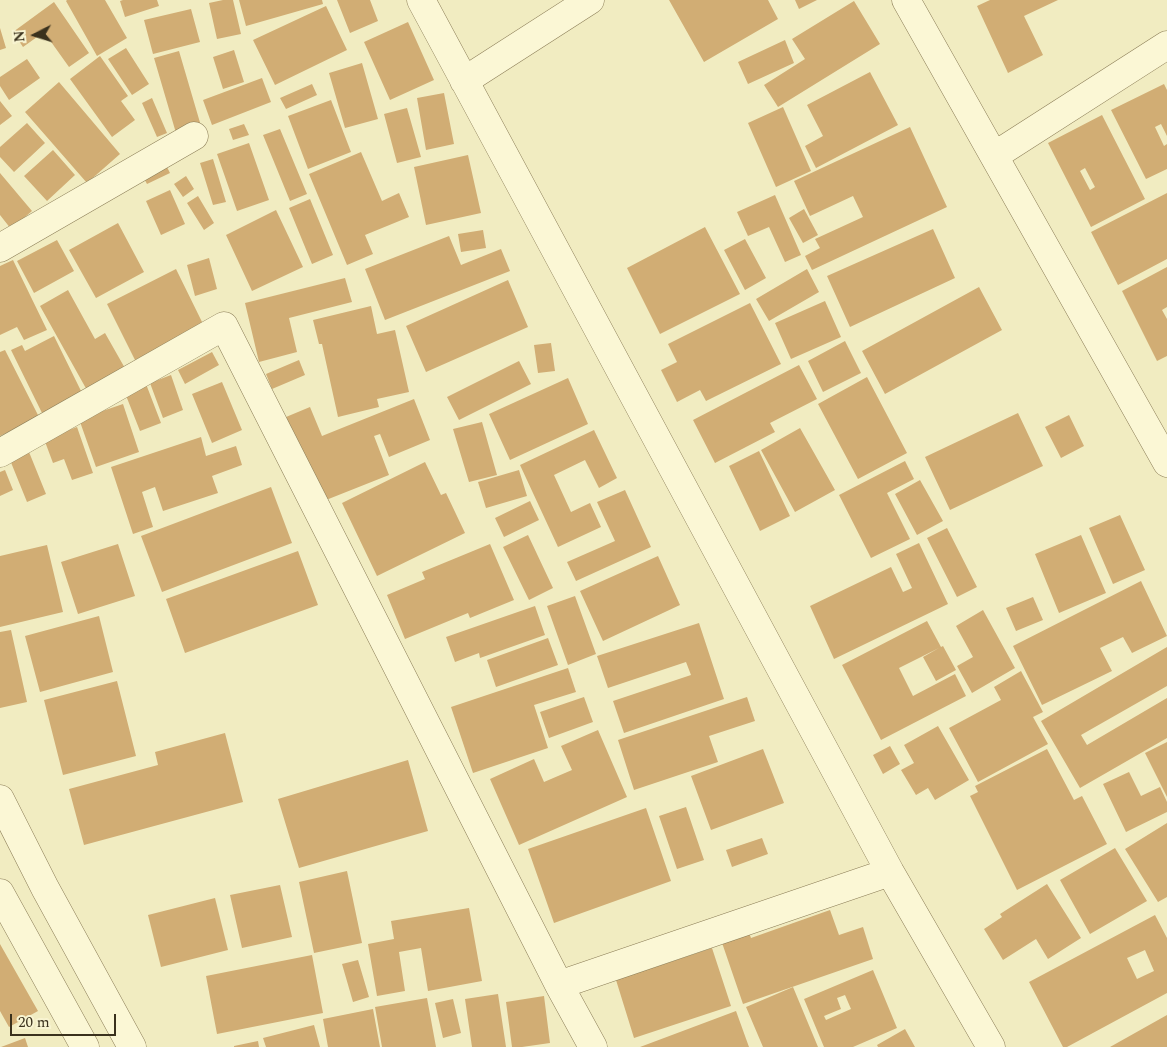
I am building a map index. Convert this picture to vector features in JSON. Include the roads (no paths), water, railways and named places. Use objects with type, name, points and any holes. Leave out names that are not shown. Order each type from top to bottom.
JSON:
[{"type":"street","points":[[421,0],[890,872],[990,1047]]},
{"type":"street","points":[[464,81],[590,0]]},
{"type":"street","points":[[906,0],[1167,463]]},
{"type":"street","points":[[994,156],[1167,45]]},
{"type":"street","points":[[0,248],[194,136]]},
{"type":"street","points":[[0,453],[224,326],[559,985],[593,1047]]},
{"type":"street","points":[[0,799],[45,888],[132,1047]]},
{"type":"street","points":[[559,985],[890,872]]},
{"type":"street","points":[[0,893],[85,1047]]}]
